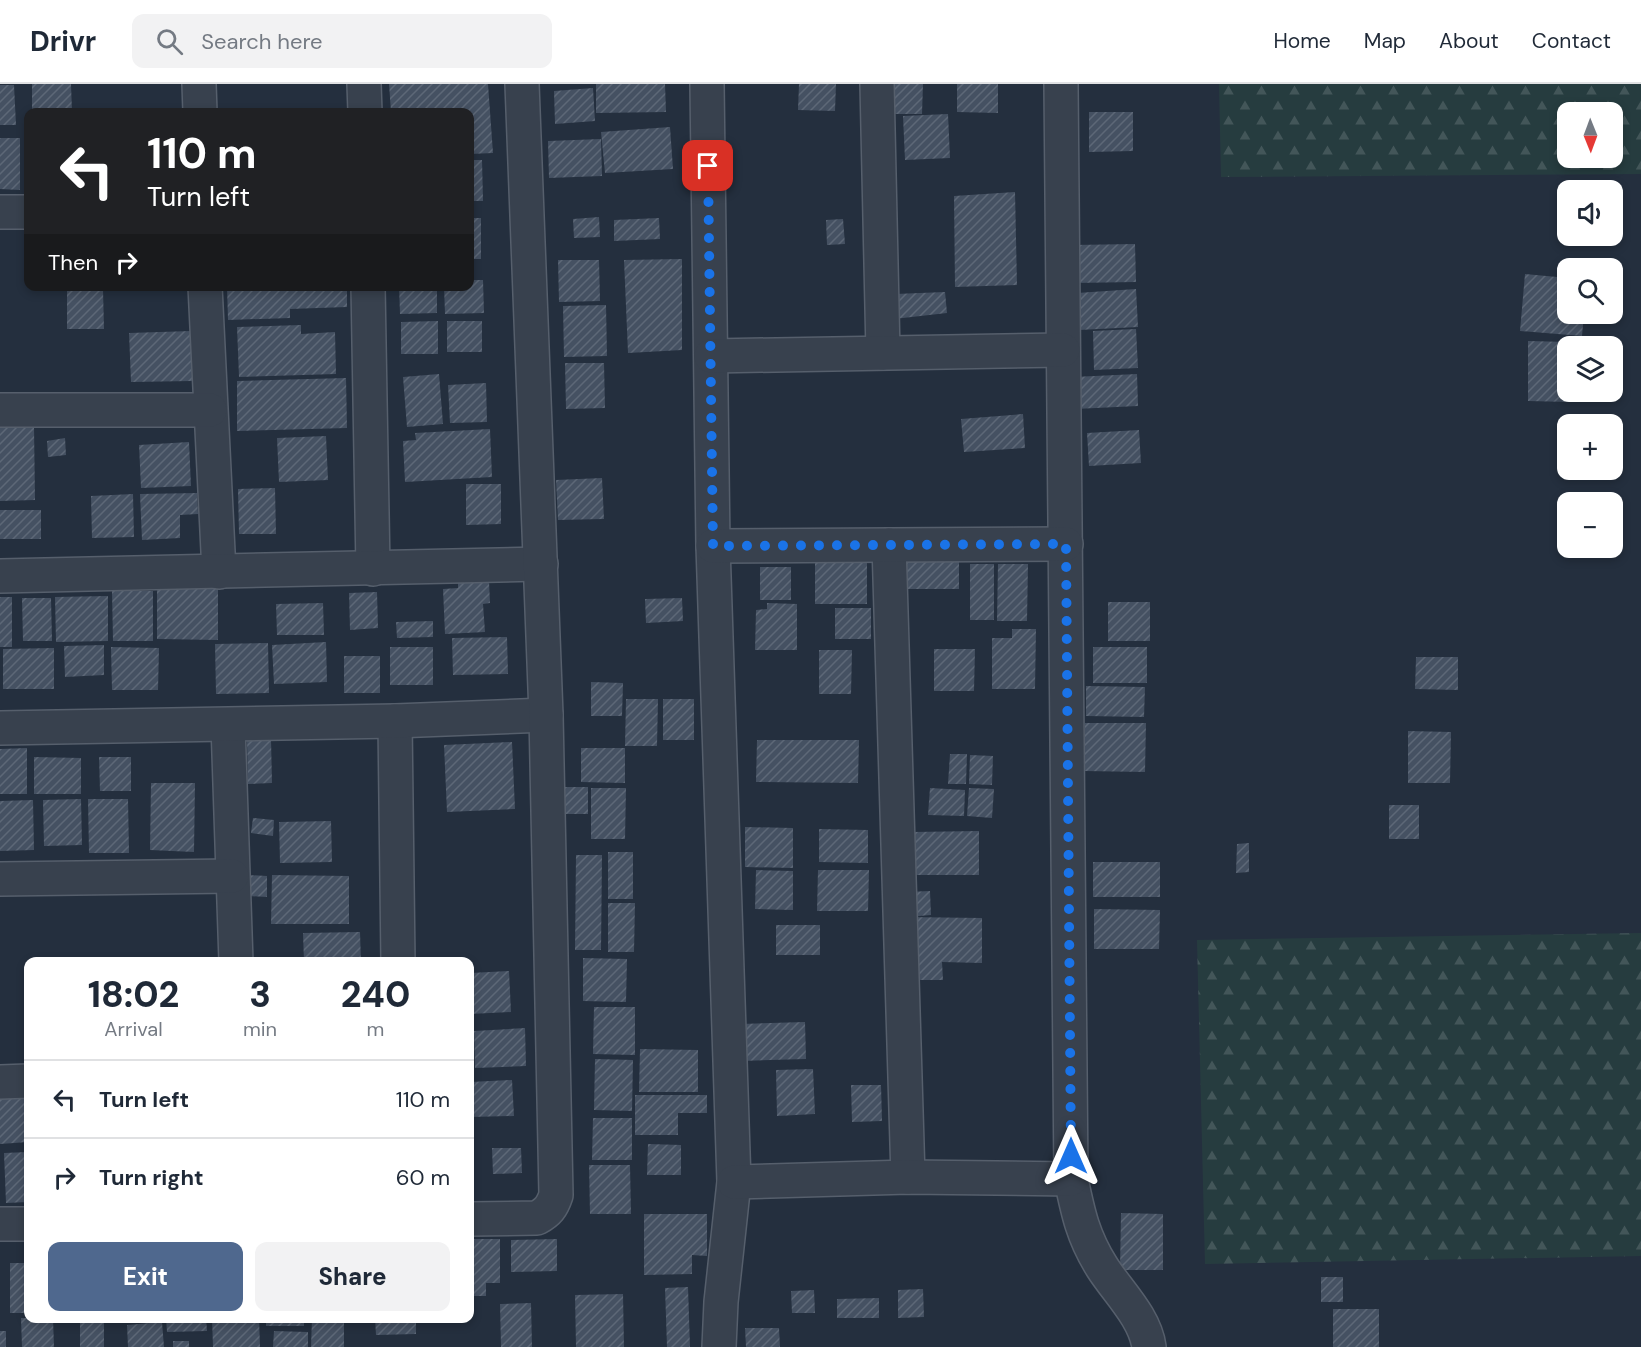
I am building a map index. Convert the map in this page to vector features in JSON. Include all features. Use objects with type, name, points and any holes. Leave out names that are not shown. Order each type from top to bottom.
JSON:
[{"type":"street","points":[[199,84],[200,108]]},
{"type":"street","points":[[364,84],[364,108]]},
{"type":"street","points":[[474,1219],[537,1218],[552,1206],[556,1195],[546,715],[522,84]]},
{"type":"street","points":[[707,84],[713,546],[734,1182],[721,1302],[719,1347]]},
{"type":"street","points":[[877,84],[884,353]]},
{"type":"street","points":[[1061,84],[1071,1179],[1082,1228],[1101,1266],[1140,1322],[1149,1347]]},
{"type":"street","points":[[0,212],[24,212]]},
{"type":"street","points":[[205,291],[219,572]]},
{"type":"street","points":[[368,291],[373,569]]},
{"type":"street","points":[[711,356],[1063,350]]},
{"type":"street","points":[[0,410],[210,410]]},
{"type":"street","points":[[713,546],[1066,544]]},
{"type":"street","points":[[889,545],[908,1177]]},
{"type":"street","points":[[0,576],[541,564]]},
{"type":"street","points":[[0,728],[228,725],[546,715]]},
{"type":"street","points":[[395,721],[398,957]]},
{"type":"street","points":[[228,725],[236,957]]},
{"type":"street","points":[[0,879],[232,876]]},
{"type":"street","points":[[0,1082],[24,1081]]},
{"type":"street","points":[[734,1182],[908,1177],[1071,1179]]},
{"type":"street","points":[[0,1224],[24,1224]]},
{"type":"green space","points":[[1219,84],[1641,84],[1641,174],[1221,177]]},
{"type":"green space","points":[[1641,933],[1641,1256],[1205,1264],[1197,940]]},
{"type":"building","points":[[32,84],[71,84],[72,108],[32,108]]},
{"type":"building","points":[[389,84],[488,84],[493,153],[474,154],[474,108],[391,108]]},
{"type":"building","points":[[596,84],[665,84],[666,112],[596,113]]},
{"type":"building","points":[[799,84],[836,84],[835,111],[798,110]]},
{"type":"building","points":[[890,84],[923,84],[922,114],[890,114]]},
{"type":"building","points":[[957,84],[998,84],[998,113],[957,112]]},
{"type":"building","points":[[0,85],[14,85],[16,125],[0,125]]},
{"type":"building","points":[[593,88],[595,121],[555,124],[554,91]]},
{"type":"building","points":[[1089,112],[1133,112],[1133,151],[1089,152]]},
{"type":"building","points":[[948,114],[950,158],[905,160],[903,116]]},
{"type":"building","points":[[670,127],[673,169],[605,173],[601,132]]},
{"type":"building","points":[[0,138],[20,138],[20,190],[0,189]]},
{"type":"building","points":[[601,139],[602,176],[549,178],[548,141]]},
{"type":"building","points":[[474,160],[482,160],[483,201],[474,201]]},
{"type":"building","points":[[1015,192],[1017,285],[955,287],[954,196]]},
{"type":"building","points":[[599,217],[600,237],[574,238],[573,219]]},
{"type":"building","points":[[474,218],[481,218],[481,259],[474,259]]},
{"type":"building","points":[[659,218],[660,239],[614,241],[614,220]]},
{"type":"building","points":[[843,219],[845,244],[827,245],[826,220]]},
{"type":"building","points":[[1135,244],[1136,282],[1074,283],[1073,245]]},
{"type":"building","points":[[682,259],[682,350],[628,353],[624,260]]},
{"type":"building","points":[[558,260],[599,260],[600,301],[559,302]]},
{"type":"building","points":[[1525,274],[1557,277],[1557,324],[1583,324],[1582,336],[1520,331]]},
{"type":"building","points":[[474,280],[483,280],[484,313],[445,314],[444,291],[474,291]]},
{"type":"building","points":[[1136,289],[1138,327],[1079,330],[1077,293]]},
{"type":"building","points":[[67,291],[103,291],[104,329],[67,329]]},
{"type":"building","points":[[227,291],[347,291],[347,307],[290,309],[290,318],[228,320]]},
{"type":"building","points":[[399,291],[437,291],[437,313],[400,314]]},
{"type":"building","points":[[945,292],[947,313],[894,319],[895,294]]},
{"type":"building","points":[[606,305],[607,356],[564,357],[563,306]]},
{"type":"building","points":[[438,321],[438,354],[401,354],[401,322]]},
{"type":"building","points":[[447,321],[482,321],[482,352],[447,352]]},
{"type":"building","points":[[301,325],[301,334],[335,332],[336,374],[239,377],[237,327]]},
{"type":"building","points":[[1136,329],[1138,368],[1094,370],[1093,331]]},
{"type":"building","points":[[191,331],[192,381],[131,382],[129,333]]},
{"type":"building","points":[[1528,341],[1557,342],[1557,402],[1528,401]]},
{"type":"building","points":[[565,363],[604,363],[605,408],[566,409]]},
{"type":"building","points":[[439,374],[443,424],[407,427],[403,377]]},
{"type":"building","points":[[1137,374],[1138,406],[1075,409],[1073,377]]},
{"type":"building","points":[[346,378],[347,428],[237,431],[237,381]]},
{"type":"building","points":[[486,383],[487,422],[450,423],[448,385]]},
{"type":"building","points":[[1023,414],[1025,448],[964,452],[961,419]]},
{"type":"building","points":[[34,426],[35,500],[0,501],[0,427]]},
{"type":"building","points":[[490,429],[492,477],[405,482],[403,441],[416,440],[415,433]]},
{"type":"building","points":[[1139,430],[1141,463],[1089,466],[1087,433]]},
{"type":"building","points":[[326,436],[328,480],[279,482],[277,438]]},
{"type":"building","points":[[65,438],[66,455],[48,457],[47,441]]},
{"type":"building","points":[[189,442],[191,486],[141,488],[139,445]]},
{"type":"building","points":[[602,478],[604,519],[558,520],[556,480]]},
{"type":"building","points":[[466,484],[501,484],[501,524],[466,525]]},
{"type":"building","points":[[275,488],[276,534],[239,534],[238,489]]},
{"type":"building","points":[[197,493],[198,514],[180,515],[180,538],[142,540],[140,494]]},
{"type":"building","points":[[133,494],[134,537],[92,538],[91,496]]},
{"type":"building","points":[[0,510],[41,510],[41,539],[0,539]]},
{"type":"building","points":[[900,559],[959,559],[959,589],[900,589]]},
{"type":"building","points":[[815,562],[867,562],[867,604],[815,604]]},
{"type":"building","points":[[970,564],[994,564],[994,620],[970,620]]},
{"type":"building","points":[[998,564],[1028,564],[1027,621],[997,621]]},
{"type":"building","points":[[760,567],[791,567],[791,600],[760,600]]},
{"type":"building","points":[[489,581],[490,603],[483,604],[485,632],[445,634],[443,589],[458,588],[458,582]]},
{"type":"building","points":[[157,583],[218,583],[218,640],[157,639]]},
{"type":"building","points":[[112,591],[153,591],[153,641],[113,641]]},
{"type":"building","points":[[377,592],[378,628],[350,630],[349,593]]},
{"type":"building","points":[[108,596],[108,641],[56,642],[55,597]]},
{"type":"building","points":[[0,597],[12,597],[12,647],[0,647]]},
{"type":"building","points":[[22,598],[51,598],[52,641],[23,641]]},
{"type":"building","points":[[682,598],[683,621],[646,623],[645,599]]},
{"type":"building","points":[[1108,602],[1150,602],[1150,641],[1108,641]]},
{"type":"building","points":[[323,603],[324,635],[277,635],[276,604]]},
{"type":"building","points":[[767,603],[797,604],[797,650],[755,650],[756,610],[767,609]]},
{"type":"building","points":[[835,608],[871,608],[871,639],[835,639]]},
{"type":"building","points":[[433,621],[433,637],[397,638],[396,622]]},
{"type":"building","points":[[1012,629],[1036,629],[1035,689],[992,689],[992,638],[1012,638]]},
{"type":"building","points":[[507,637],[508,674],[453,675],[452,638]]},
{"type":"building","points":[[326,642],[327,682],[274,684],[272,645]]},
{"type":"building","points":[[268,643],[269,693],[216,694],[215,644]]},
{"type":"building","points":[[104,645],[104,675],[65,677],[64,646]]},
{"type":"building","points":[[111,647],[159,648],[158,690],[112,690]]},
{"type":"building","points":[[390,647],[433,647],[433,685],[390,685]]},
{"type":"building","points":[[1093,647],[1147,647],[1147,683],[1093,683]]},
{"type":"building","points":[[54,648],[54,689],[3,689],[3,649]]},
{"type":"building","points":[[934,649],[975,649],[974,691],[934,691]]},
{"type":"building","points":[[819,650],[852,650],[851,694],[819,694]]},
{"type":"building","points":[[344,656],[380,656],[380,693],[344,693]]},
{"type":"building","points":[[1416,657],[1458,657],[1458,690],[1415,689]]},
{"type":"building","points":[[591,682],[623,683],[622,716],[591,716]]},
{"type":"building","points":[[1086,686],[1145,687],[1144,717],[1086,716]]},
{"type":"building","points":[[626,699],[658,699],[657,746],[625,746]]},
{"type":"building","points":[[663,699],[694,699],[694,740],[663,740]]},
{"type":"building","points":[[1085,723],[1146,723],[1145,772],[1084,771]]},
{"type":"building","points":[[1408,731],[1451,732],[1450,783],[1408,783]]},
{"type":"building","points":[[271,739],[272,783],[248,784],[247,740]]},
{"type":"building","points":[[757,740],[859,740],[858,783],[756,782]]},
{"type":"building","points":[[512,742],[515,809],[447,812],[444,745]]},
{"type":"building","points":[[27,748],[27,794],[0,794],[0,749]]},
{"type":"building","points":[[581,748],[625,748],[625,783],[581,782]]},
{"type":"building","points":[[950,754],[967,754],[966,784],[948,784]]},
{"type":"building","points":[[970,755],[993,756],[992,785],[969,784]]},
{"type":"building","points":[[34,757],[81,758],[81,794],[34,794]]},
{"type":"building","points":[[99,757],[131,757],[131,791],[100,791]]},
{"type":"building","points":[[151,783],[195,783],[194,852],[150,850]]},
{"type":"building","points":[[559,787],[588,787],[588,814],[559,814]]},
{"type":"building","points":[[591,788],[626,788],[625,839],[591,839]]},
{"type":"building","points":[[930,788],[965,790],[964,816],[928,815]]},
{"type":"building","points":[[969,788],[994,789],[992,818],[967,816]]},
{"type":"building","points":[[81,799],[82,845],[44,846],[43,800]]},
{"type":"building","points":[[88,799],[128,799],[129,853],[89,853]]},
{"type":"building","points":[[33,800],[34,850],[0,851],[0,801]]},
{"type":"building","points":[[1389,805],[1419,805],[1419,839],[1389,839]]},
{"type":"building","points":[[253,818],[274,820],[273,836],[251,833]]},
{"type":"building","points":[[331,821],[332,862],[280,863],[279,822]]},
{"type":"building","points":[[745,827],[793,828],[793,868],[745,867]]},
{"type":"building","points":[[819,829],[868,830],[868,863],[819,862]]},
{"type":"building","points":[[979,831],[979,875],[912,875],[912,832]]},
{"type":"building","points":[[1249,843],[1249,872],[1236,873],[1237,844]]},
{"type":"building","points":[[608,852],[633,852],[633,899],[608,899]]},
{"type":"building","points":[[576,855],[602,855],[601,950],[575,950]]},
{"type":"building","points":[[1093,862],[1160,862],[1160,897],[1093,897]]},
{"type":"building","points":[[756,870],[793,871],[793,910],[755,909]]},
{"type":"building","points":[[818,870],[869,870],[868,911],[817,911]]},
{"type":"building","points":[[247,875],[267,876],[267,897],[247,896]]},
{"type":"building","points":[[272,875],[349,876],[349,924],[271,924]]},
{"type":"building","points":[[930,891],[931,915],[907,917],[906,892]]},
{"type":"building","points":[[608,903],[635,903],[634,952],[608,952]]},
{"type":"building","points":[[1094,909],[1160,910],[1159,949],[1094,949]]},
{"type":"building","points":[[905,917],[982,918],[982,963],[942,962],[943,980],[904,980]]},
{"type":"building","points":[[776,925],[820,925],[820,955],[776,955]]},
{"type":"building","points":[[360,932],[361,957],[304,957],[303,933]]},
{"type":"building","points":[[583,958],[627,959],[626,1002],[583,1001]]},
{"type":"building","points":[[509,971],[511,1012],[474,1014],[474,973]]},
{"type":"building","points":[[594,1007],[635,1007],[635,1055],[593,1054]]},
{"type":"building","points":[[805,1022],[806,1059],[741,1061],[740,1024]]},
{"type":"building","points":[[525,1028],[526,1066],[475,1068],[474,1031]]},
{"type":"building","points":[[640,1049],[698,1050],[698,1092],[639,1092]]},
{"type":"building","points":[[595,1059],[633,1060],[632,1111],[594,1110]]},
{"type":"building","points":[[813,1069],[815,1114],[777,1116],[776,1070]]},
{"type":"building","points":[[512,1080],[514,1116],[474,1117],[474,1082]]},
{"type":"building","points":[[851,1085],[881,1085],[882,1121],[852,1122]]},
{"type":"building","points":[[24,1095],[24,1142],[0,1144],[0,1097]]},
{"type":"building","points":[[635,1095],[707,1095],[707,1113],[678,1113],[678,1135],[635,1135]]},
{"type":"building","points":[[593,1118],[632,1118],[632,1160],[592,1160]]},
{"type":"building","points":[[648,1144],[681,1145],[681,1175],[647,1175]]},
{"type":"building","points":[[492,1148],[521,1148],[522,1173],[493,1174]]},
{"type":"building","points":[[24,1152],[24,1202],[6,1203],[4,1153]]},
{"type":"building","points":[[589,1165],[630,1165],[631,1214],[590,1214]]},
{"type":"building","points":[[1121,1213],[1163,1214],[1163,1270],[1120,1270]]},
{"type":"building","points":[[644,1214],[707,1214],[707,1256],[692,1255],[692,1274],[644,1275]]},
{"type":"building","points":[[474,1239],[500,1239],[500,1283],[486,1283],[486,1296],[474,1296]]},
{"type":"building","points":[[557,1239],[557,1271],[511,1272],[511,1240]]},
{"type":"building","points":[[10,1263],[24,1263],[24,1313],[10,1313]]},
{"type":"building","points":[[1321,1277],[1343,1277],[1343,1302],[1321,1302]]},
{"type":"building","points":[[688,1287],[690,1347],[667,1347],[665,1288]]},
{"type":"building","points":[[923,1289],[924,1317],[898,1318],[898,1290]]},
{"type":"building","points":[[814,1290],[815,1313],[792,1313],[791,1291]]},
{"type":"building","points":[[623,1294],[624,1347],[576,1347],[575,1295]]},
{"type":"building","points":[[879,1298],[879,1318],[837,1318],[837,1299]]},
{"type":"building","points":[[531,1303],[532,1347],[501,1347],[500,1304]]},
{"type":"building","points":[[1333,1309],[1379,1309],[1379,1347],[1333,1347]]},
{"type":"building","points":[[21,1318],[24,1318],[24,1323],[53,1323],[54,1347],[22,1347]]},
{"type":"building","points":[[80,1323],[104,1323],[104,1347],[80,1347]]},
{"type":"building","points":[[162,1323],[164,1347],[128,1347],[127,1325]]},
{"type":"building","points":[[166,1323],[206,1323],[207,1331],[167,1332]]},
{"type":"building","points":[[212,1323],[259,1323],[260,1347],[213,1347]]},
{"type":"building","points":[[266,1323],[304,1323],[304,1326],[266,1326]]},
{"type":"building","points":[[312,1323],[344,1323],[344,1347],[311,1347]]},
{"type":"building","points":[[375,1323],[416,1323],[416,1334],[376,1335]]},
{"type":"building","points":[[745,1328],[779,1328],[780,1347],[746,1347]]},
{"type":"building","points":[[0,1331],[6,1331],[6,1347],[0,1347]]},
{"type":"building","points":[[274,1331],[308,1332],[308,1347],[273,1347]]},
{"type":"building","points":[[173,1341],[189,1341],[189,1347],[173,1347]]},
{"type":"route","points":[[708,166],[713,546],[1066,544],[1071,1156]]}]
